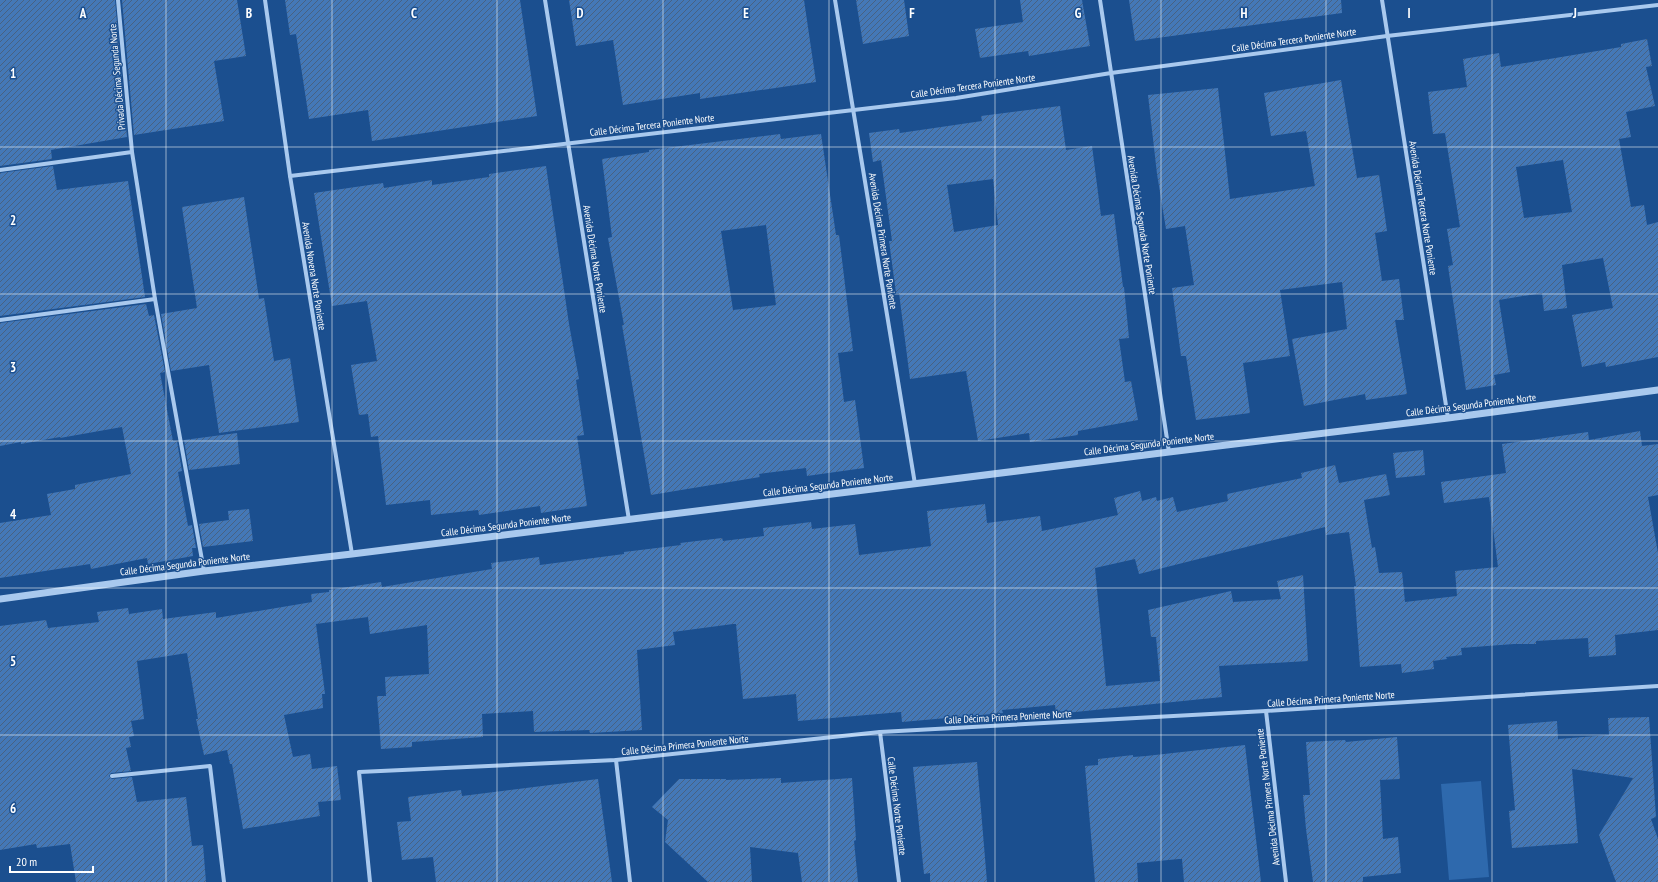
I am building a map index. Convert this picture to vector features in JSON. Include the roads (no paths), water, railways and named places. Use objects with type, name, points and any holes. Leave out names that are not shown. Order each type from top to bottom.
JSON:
[{"type":"street","name":"Privada Décima Segunda Norte","points":[[118,0],[132,152],[156,299],[204,571]]},
{"type":"street","name":"Avenida Novena Norte Poniente","points":[[264,0],[290,176],[352,554]]},
{"type":"street","name":"Avenida Décima Norte Poniente","points":[[544,0],[569,143],[629,520]]},
{"type":"street","name":"Avenida Décima Primera Norte Poniente","points":[[835,0],[915,484]]},
{"type":"street","name":"Avenida Décima Segunda Norte Poniente","points":[[1100,0],[1169,452]]},
{"type":"street","name":"Avenida Décima Tercera Norte Poniente","points":[[1382,0],[1448,418]]},
{"type":"street","name":"Calle Décima Tercera Poniente Norte","points":[[290,176],[956,98],[1111,74],[1387,36],[1658,5]]},
{"type":"street","points":[[0,170],[132,152]]},
{"type":"street","points":[[0,320],[156,299]]},
{"type":"street","name":"Calle Décima Segunda Poniente Norte","points":[[0,599],[204,571],[629,520],[1448,418],[1658,390]]},
{"type":"street","name":"Calle Décima Primera Poniente Norte","points":[[370,882],[359,772],[616,760],[880,732],[1266,711],[1658,686]]},
{"type":"street","name":"Avenida Décima Primera Norte Poniente","points":[[1266,711],[1286,882]]},
{"type":"street","name":"Calle Décima Norte Poniente","points":[[880,732],[899,882]]},
{"type":"street","points":[[616,760],[630,882]]},
{"type":"street","points":[[112,776],[210,766],[224,882]]}]
